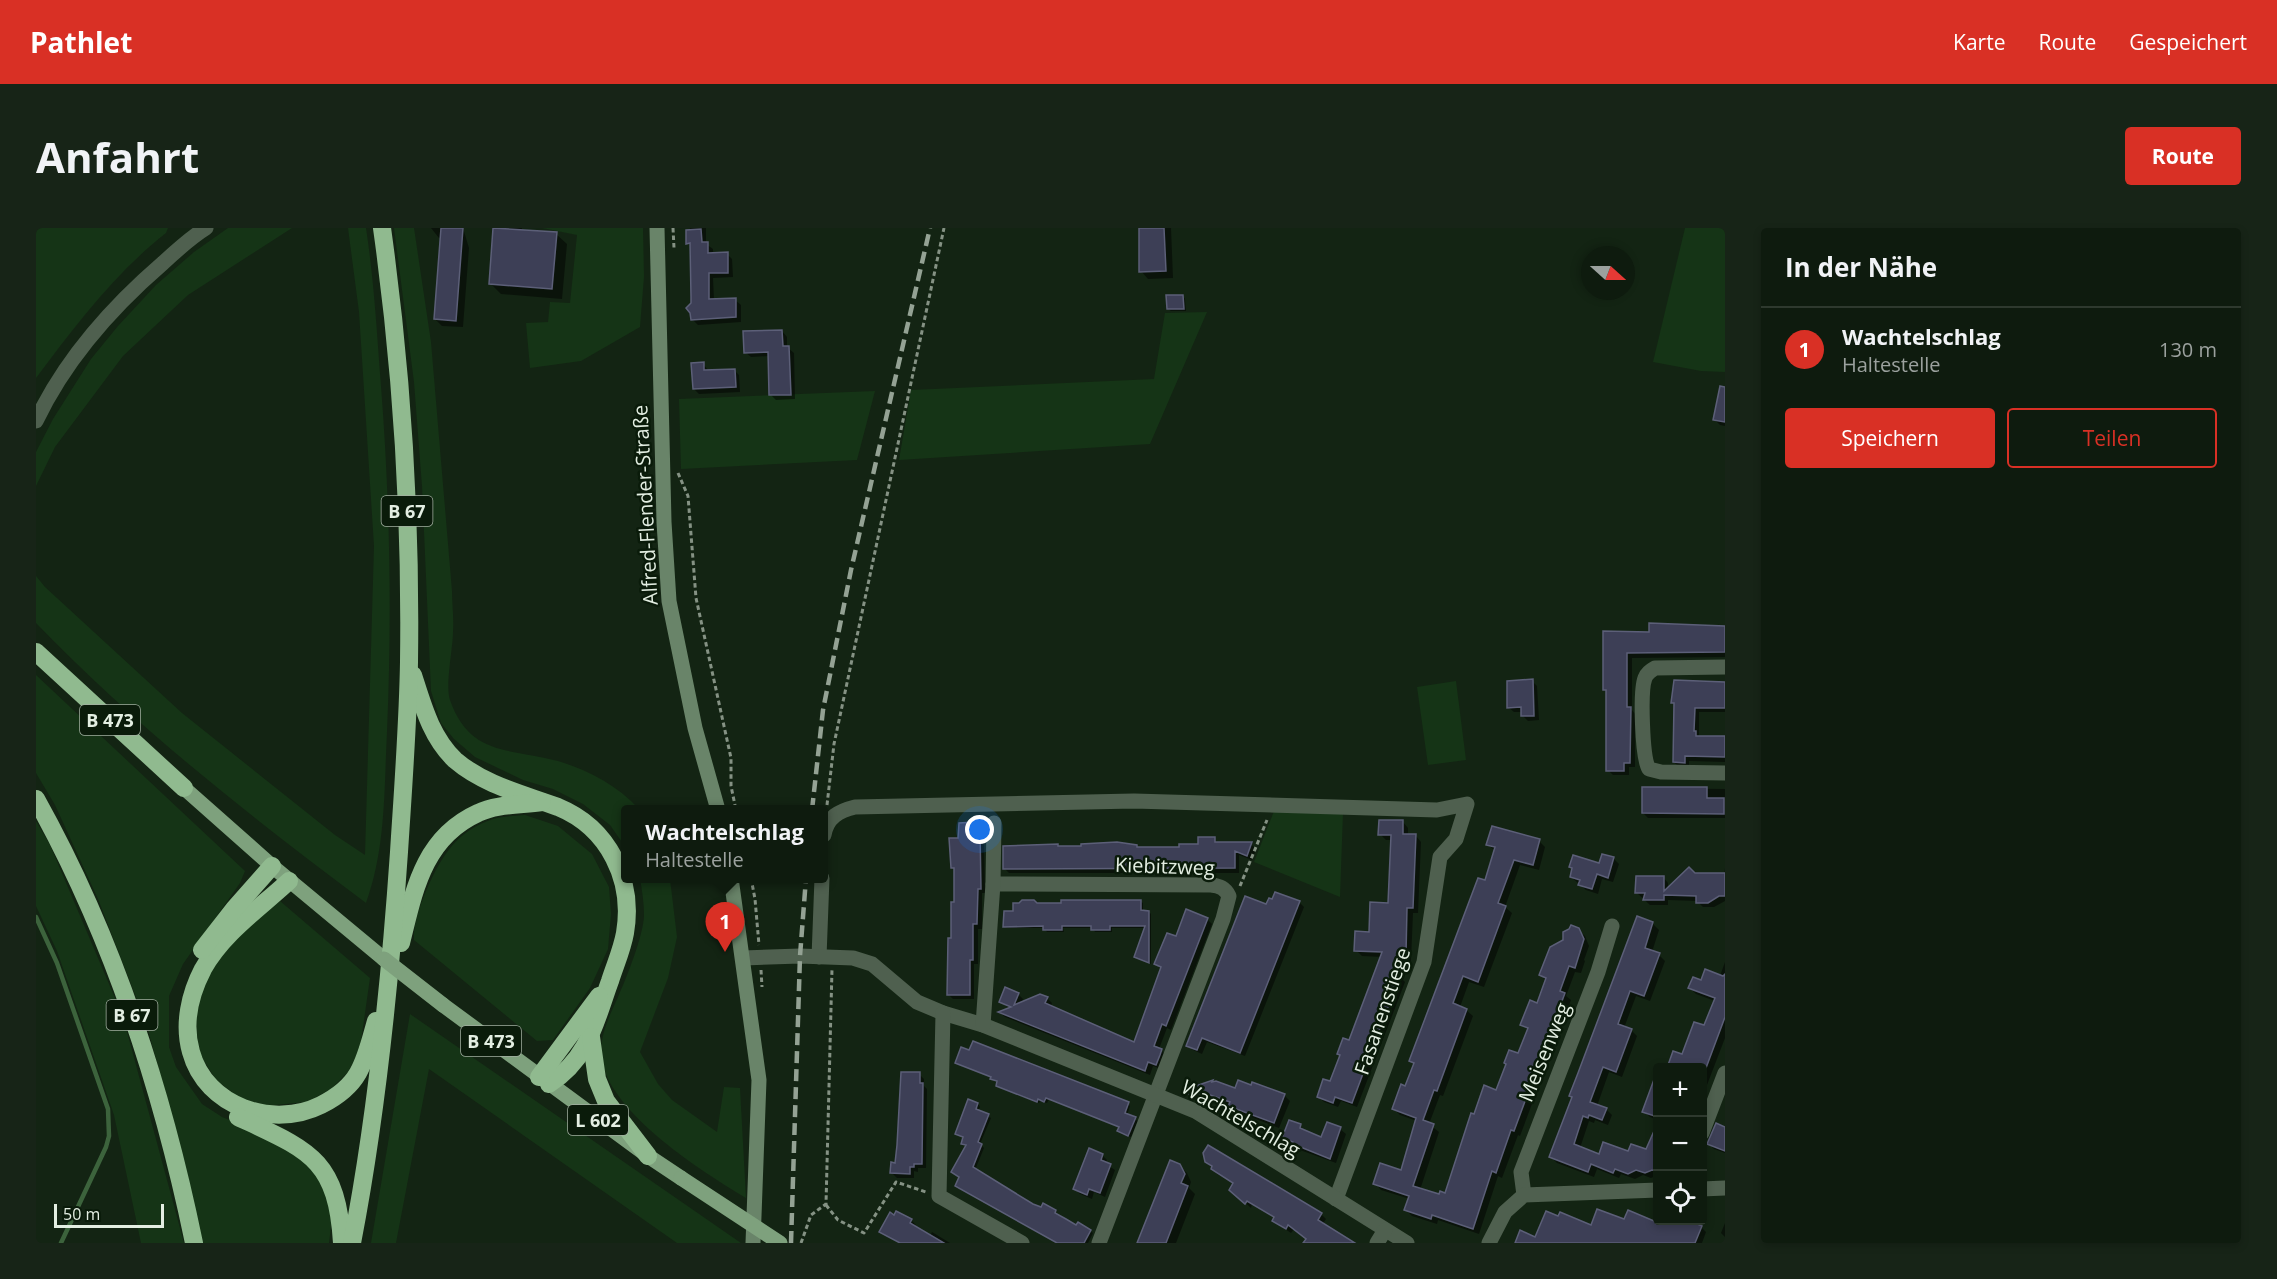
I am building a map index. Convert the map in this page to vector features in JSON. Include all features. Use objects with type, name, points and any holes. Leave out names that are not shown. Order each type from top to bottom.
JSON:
[{"type":"highway","name":"B 67","points":[[352,1243],[377,1088],[390,976],[409,664],[403,431],[390,285],[382,228]]},
{"type":"highway","name":"B 473","points":[[36,652],[184,788]]},
{"type":"highway","points":[[409,664],[428,722],[454,759],[491,783],[573,814],[607,845],[621,870]]},
{"type":"highway","name":"B 67","points":[[36,799],[53,829],[117,973],[166,1120],[194,1243]]},
{"type":"highway","points":[[289,881],[219,946],[204,968],[193,992],[187,1026],[191,1053],[211,1087],[226,1099],[258,1114],[290,1116],[312,1110],[343,1091],[358,1074],[369,1047],[397,958],[417,880],[439,841],[478,812],[542,802]]},
{"type":"highway","points":[[272,866],[234,909],[195,961],[180,996],[176,1024],[181,1054],[190,1077],[206,1096],[225,1111],[297,1145],[312,1157],[325,1174],[333,1191],[340,1212],[342,1243]]},
{"type":"highway","points":[[544,1080],[561,1076],[573,1064],[591,1037],[621,948],[627,917],[624,883]]},
{"type":"highway","points":[[544,1080],[610,980]]},
{"type":"highway","points":[[591,1037],[597,1079],[606,1101],[648,1156]]},
{"type":"main road","name":"B 473","points":[[184,788],[347,929],[443,1005],[544,1080]]},
{"type":"main road","name":"L 602","points":[[544,1080],[648,1156],[780,1243]]},
{"type":"street","points":[[36,421],[64,372],[127,294],[191,232],[206,228]]},
{"type":"street","name":"Alfred-Flender-Straße","points":[[657,228],[664,511],[669,601],[695,728],[717,805]]},
{"type":"street","points":[[1725,667],[1655,668],[1648,673],[1643,686],[1643,756],[1648,769],[1660,772],[1725,773]]},
{"type":"street","points":[[828,826],[831,819],[840,811],[855,807],[1134,801],[1272,805]]},
{"type":"street","name":"Fasanenstiege","points":[[1272,805],[1437,810],[1467,804],[1456,839],[1440,857],[1424,962],[1336,1199]]},
{"type":"street","points":[[983,1025],[993,884],[994,823]]},
{"type":"street","points":[[732,883],[744,958],[759,1080],[753,1243]]},
{"type":"street","points":[[822,883],[826,957]]},
{"type":"street","name":"Kiebitzweg","points":[[993,884],[1211,885],[1220,886],[1229,896],[1228,905],[1099,1243]]},
{"type":"street","name":"Meisenweg","points":[[1524,1195],[1521,1172],[1598,972],[1612,926]]},
{"type":"street","name":"Wachtelschlag","points":[[744,958],[853,958],[872,964],[917,1002],[943,1013],[983,1025],[1195,1111],[1336,1199],[1381,1237],[1407,1243]]},
{"type":"street","points":[[943,1013],[939,1196],[1022,1243]]},
{"type":"street","points":[[1707,1120],[1725,1073]]},
{"type":"street","points":[[1707,1189],[1725,1188]]},
{"type":"street","points":[[1489,1243],[1505,1212],[1524,1195],[1653,1190]]},
{"type":"path","points":[[831,819],[827,799],[834,744],[945,228]]},
{"type":"path","points":[[676,468],[688,496],[696,598],[731,758],[731,786],[735,805]]},
{"type":"path","points":[[1228,905],[1243,880],[1272,805]]},
{"type":"path","points":[[826,957],[826,1204],[838,1220],[864,1233],[896,1182],[939,1196]]},
{"type":"path","points":[[801,1243],[811,1215],[826,1204]]},
{"type":"green space","points":[[36,228],[168,228],[166,233],[129,266],[96,301],[36,378]]},
{"type":"green space","points":[[228,228],[292,228],[188,295],[123,356],[55,447],[36,486],[36,452],[53,419],[91,359],[156,285],[194,252]]},
{"type":"green space","points":[[348,228],[366,228],[369,248],[381,386],[388,516],[389,689],[384,797],[381,840],[373,882],[366,903],[195,769],[113,698],[36,623],[36,576],[45,587],[182,713],[335,835],[365,855],[374,546],[359,312]]},
{"type":"green space","points":[[394,228],[414,228],[431,342],[452,591],[453,627],[448,686],[450,700],[458,718],[469,732],[481,741],[508,751],[569,765],[591,774],[622,793],[635,805],[621,805],[621,841],[610,825],[583,804],[553,789],[523,780],[475,757],[454,739],[441,723],[431,691],[422,486],[414,382]]},
{"type":"green space","points":[[542,228],[643,228],[644,277],[640,327],[581,361],[530,368],[526,323],[548,322],[550,302],[570,303],[577,235]]},
{"type":"green space","points":[[1685,228],[1725,228],[1725,372],[1701,371],[1653,362]]},
{"type":"green space","points":[[1207,312],[1150,444],[899,460],[911,390],[1154,379],[1165,313]]},
{"type":"green space","points":[[875,391],[857,460],[681,469],[679,399]]},
{"type":"green space","points":[[36,675],[245,871],[240,883],[183,964],[169,996],[169,1047],[176,1067],[202,1104],[222,1117],[269,1136],[315,1170],[327,1195],[332,1219],[329,1243],[200,1243],[163,1084],[146,1023],[98,899],[55,805],[36,773]]},
{"type":"green space","points":[[1456,681],[1466,760],[1428,765],[1417,687]]},
{"type":"green space","points":[[1274,811],[1343,813],[1340,897],[1254,862]]},
{"type":"green space","points":[[525,815],[558,826],[592,854],[609,887],[611,914],[608,949],[590,988],[553,1040],[537,1041],[414,940],[416,921],[426,891],[451,847],[459,838],[480,824],[497,818]]},
{"type":"green space","points":[[36,821],[50,845],[123,1017],[184,1243],[141,1243],[114,1115],[57,951],[36,906]]},
{"type":"green space","points":[[641,883],[670,883],[677,937],[668,978],[640,1052],[658,1084],[672,1100],[717,1132],[724,1087],[740,1088],[746,1198],[684,1157],[642,1122],[624,1103],[610,1083],[602,1063],[601,1046],[605,1029],[638,945],[644,906]]},
{"type":"green space","points":[[280,901],[370,978],[361,1041],[348,1072],[331,1089],[307,1102],[263,1106],[238,1097],[216,1080],[198,1051],[196,1016],[204,981],[228,943],[257,916]]},
{"type":"green space","points":[[410,1014],[741,1243],[677,1243],[429,1069],[396,1243],[371,1243]]},
{"type":"building","points":[[441,228],[463,228],[456,321],[434,319]]},
{"type":"building","points":[[493,228],[557,232],[552,289],[489,284]]},
{"type":"building","points":[[1139,228],[1164,228],[1166,271],[1139,272]]},
{"type":"building","points":[[701,229],[702,242],[708,242],[708,253],[728,252],[728,273],[709,273],[709,299],[736,298],[736,317],[691,320],[686,308],[691,303],[691,297],[690,243],[686,244],[686,230]]},
{"type":"building","points":[[1166,295],[1183,295],[1184,309],[1167,309]]},
{"type":"building","points":[[782,330],[783,346],[789,346],[791,395],[769,395],[768,352],[744,353],[743,331]]},
{"type":"building","points":[[704,362],[704,370],[735,369],[736,387],[693,389],[691,363]]},
{"type":"building","points":[[1720,386],[1725,387],[1725,422],[1713,420]]},
{"type":"building","points":[[1649,623],[1725,626],[1725,652],[1627,653],[1627,707],[1631,707],[1630,763],[1624,763],[1624,771],[1606,771],[1603,631],[1649,632]]},
{"type":"building","points":[[1533,679],[1534,716],[1521,716],[1521,707],[1507,708],[1507,681]]},
{"type":"building","points":[[1674,680],[1725,682],[1725,708],[1695,708],[1694,731],[1696,731],[1696,736],[1725,736],[1725,757],[1685,756],[1685,763],[1673,762],[1674,703],[1671,703]]},
{"type":"building","points":[[1642,787],[1707,787],[1707,798],[1724,798],[1724,814],[1642,813]]},
{"type":"building","points":[[1379,820],[1403,820],[1403,834],[1416,834],[1413,908],[1407,908],[1406,954],[1352,1103],[1335,1097],[1333,1103],[1317,1097],[1323,1079],[1330,1081],[1340,1055],[1337,1054],[1343,1038],[1349,1040],[1382,952],[1354,951],[1355,931],[1369,932],[1370,902],[1388,903],[1391,835],[1378,835]]},
{"type":"building","points":[[975,822],[975,831],[980,831],[981,889],[978,889],[977,924],[973,924],[970,995],[947,995],[948,938],[951,938],[951,902],[954,902],[954,868],[951,868],[949,838],[958,838],[959,823]]},
{"type":"building","points":[[1492,826],[1540,839],[1533,865],[1514,860],[1498,903],[1506,906],[1478,982],[1463,976],[1453,1003],[1467,1009],[1437,1091],[1434,1090],[1423,1120],[1434,1124],[1413,1186],[1439,1194],[1440,1191],[1445,1193],[1471,1113],[1474,1114],[1484,1085],[1496,1090],[1509,1050],[1518,1053],[1528,1028],[1520,1025],[1530,1000],[1537,1003],[1546,978],[1539,975],[1550,947],[1563,940],[1563,932],[1571,925],[1579,928],[1584,939],[1575,968],[1569,966],[1560,991],[1565,993],[1514,1131],[1511,1130],[1496,1173],[1492,1171],[1473,1229],[1432,1215],[1431,1219],[1404,1210],[1409,1196],[1373,1184],[1380,1163],[1401,1170],[1416,1118],[1392,1109],[1401,1084],[1405,1086],[1414,1063],[1409,1061],[1478,878],[1485,880],[1495,847],[1486,845]]},
{"type":"building","points":[[1198,837],[1215,837],[1215,842],[1252,842],[1247,856],[1235,851],[1235,868],[1003,869],[1003,846],[1058,844],[1058,846],[1081,846],[1081,844],[1117,842],[1137,845],[1137,847],[1179,847],[1179,844],[1198,844]]},
{"type":"building","points":[[1602,854],[1614,857],[1608,878],[1597,874],[1592,889],[1578,885],[1580,880],[1570,877],[1572,868],[1569,867],[1573,855],[1599,863]]},
{"type":"building","points":[[1689,867],[1695,873],[1725,873],[1725,896],[1719,896],[1708,903],[1696,903],[1696,896],[1664,895],[1664,900],[1643,900],[1645,893],[1635,893],[1636,876],[1664,876],[1664,891]]},
{"type":"building","points":[[1275,892],[1300,901],[1240,1053],[1202,1038],[1197,1050],[1186,1046],[1245,896],[1266,904]]},
{"type":"building","points":[[1022,900],[1034,900],[1037,903],[1061,903],[1061,900],[1141,900],[1141,910],[1149,911],[1149,963],[1134,957],[1145,926],[1110,926],[1110,930],[1091,930],[1091,926],[1062,926],[1062,930],[1043,930],[1043,926],[1003,927],[1004,911],[1013,911],[1013,903],[1019,903]]},
{"type":"building","points":[[1186,909],[1208,918],[1166,1026],[1162,1024],[1154,1046],[1162,1049],[1156,1065],[1148,1062],[1145,1071],[998,1012],[1011,1007],[999,1002],[1005,987],[1019,993],[1014,1005],[1040,994],[1048,997],[1045,1003],[1134,1042],[1161,967],[1154,964],[1167,933],[1176,936]]},
{"type":"building","points":[[1637,916],[1653,922],[1645,948],[1660,953],[1644,996],[1630,991],[1618,1024],[1632,1029],[1616,1072],[1603,1067],[1590,1102],[1607,1108],[1602,1120],[1589,1115],[1588,1118],[1583,1116],[1574,1144],[1599,1154],[1603,1142],[1628,1151],[1631,1144],[1646,1149],[1653,1133],[1653,1170],[1645,1173],[1636,1170],[1628,1174],[1615,1169],[1613,1173],[1591,1164],[1588,1172],[1549,1157],[1572,1097],[1569,1096]]},
{"type":"building","points":[[1705,969],[1723,976],[1725,974],[1725,1017],[1707,1065],[1707,1063],[1669,1063],[1673,1051],[1682,1054],[1694,1022],[1704,1025],[1715,998],[1688,988],[1693,977],[1701,980]]},
{"type":"building","points":[[973,1041],[1129,1102],[1125,1113],[1136,1117],[1128,1136],[1117,1131],[1119,1127],[1046,1098],[1044,1102],[1038,1099],[1037,1102],[996,1086],[997,1081],[990,1079],[991,1077],[955,1063],[961,1047],[969,1050]]},
{"type":"building","points":[[901,1072],[920,1072],[920,1083],[923,1083],[922,1164],[914,1164],[914,1167],[910,1167],[910,1174],[890,1173],[891,1162],[895,1163],[897,1145]]},
{"type":"building","points":[[1213,1080],[1212,1082],[1216,1081],[1235,1088],[1238,1080],[1251,1085],[1252,1082],[1285,1094],[1274,1123],[1228,1106],[1230,1102],[1207,1094],[1204,1103],[1189,1094],[1194,1089],[1190,1088]]},
{"type":"building","points":[[1653,1082],[1653,1115],[1642,1112]]},
{"type":"building","points":[[968,1099],[978,1103],[976,1109],[989,1114],[978,1142],[982,1144],[973,1167],[1033,1204],[1041,1207],[1043,1203],[1076,1225],[1078,1222],[1091,1230],[1084,1243],[1057,1243],[955,1186],[959,1177],[951,1172],[966,1145],[961,1144],[963,1137],[955,1134]]},
{"type":"building","points":[[1289,1120],[1301,1124],[1300,1128],[1321,1137],[1327,1122],[1341,1127],[1330,1159],[1282,1138]]},
{"type":"building","points":[[1716,1123],[1725,1127],[1725,1151],[1707,1144]]},
{"type":"building","points":[[1208,1145],[1322,1213],[1318,1220],[1355,1243],[1303,1243],[1306,1239],[1288,1225],[1286,1229],[1272,1221],[1274,1217],[1247,1201],[1245,1204],[1229,1190],[1233,1183],[1211,1169],[1212,1166],[1205,1162],[1203,1153]]},
{"type":"building","points":[[1089,1148],[1103,1154],[1101,1160],[1111,1164],[1100,1193],[1089,1189],[1087,1195],[1073,1189]]},
{"type":"building","points":[[1170,1160],[1180,1164],[1185,1174],[1181,1183],[1188,1186],[1166,1243],[1137,1243]]},
{"type":"building","points":[[1597,1209],[1624,1219],[1628,1210],[1653,1221],[1653,1225],[1702,1226],[1695,1243],[1515,1243],[1520,1230],[1535,1237],[1546,1211],[1558,1216],[1560,1212],[1591,1225]]},
{"type":"building","points":[[896,1211],[912,1219],[910,1223],[944,1243],[900,1243],[879,1232],[890,1212],[894,1215]]},
{"type":"waterway","points":[[36,917],[57,963],[108,1109],[109,1136],[106,1147],[61,1243]]},
{"type":"railway","points":[[813,805],[823,710],[851,570],[930,228]]},
{"type":"railway","points":[[791,1243],[800,956],[806,883]]},
{"type":"place","name":"Wachtelschlag","points":[[725,952]]}]
